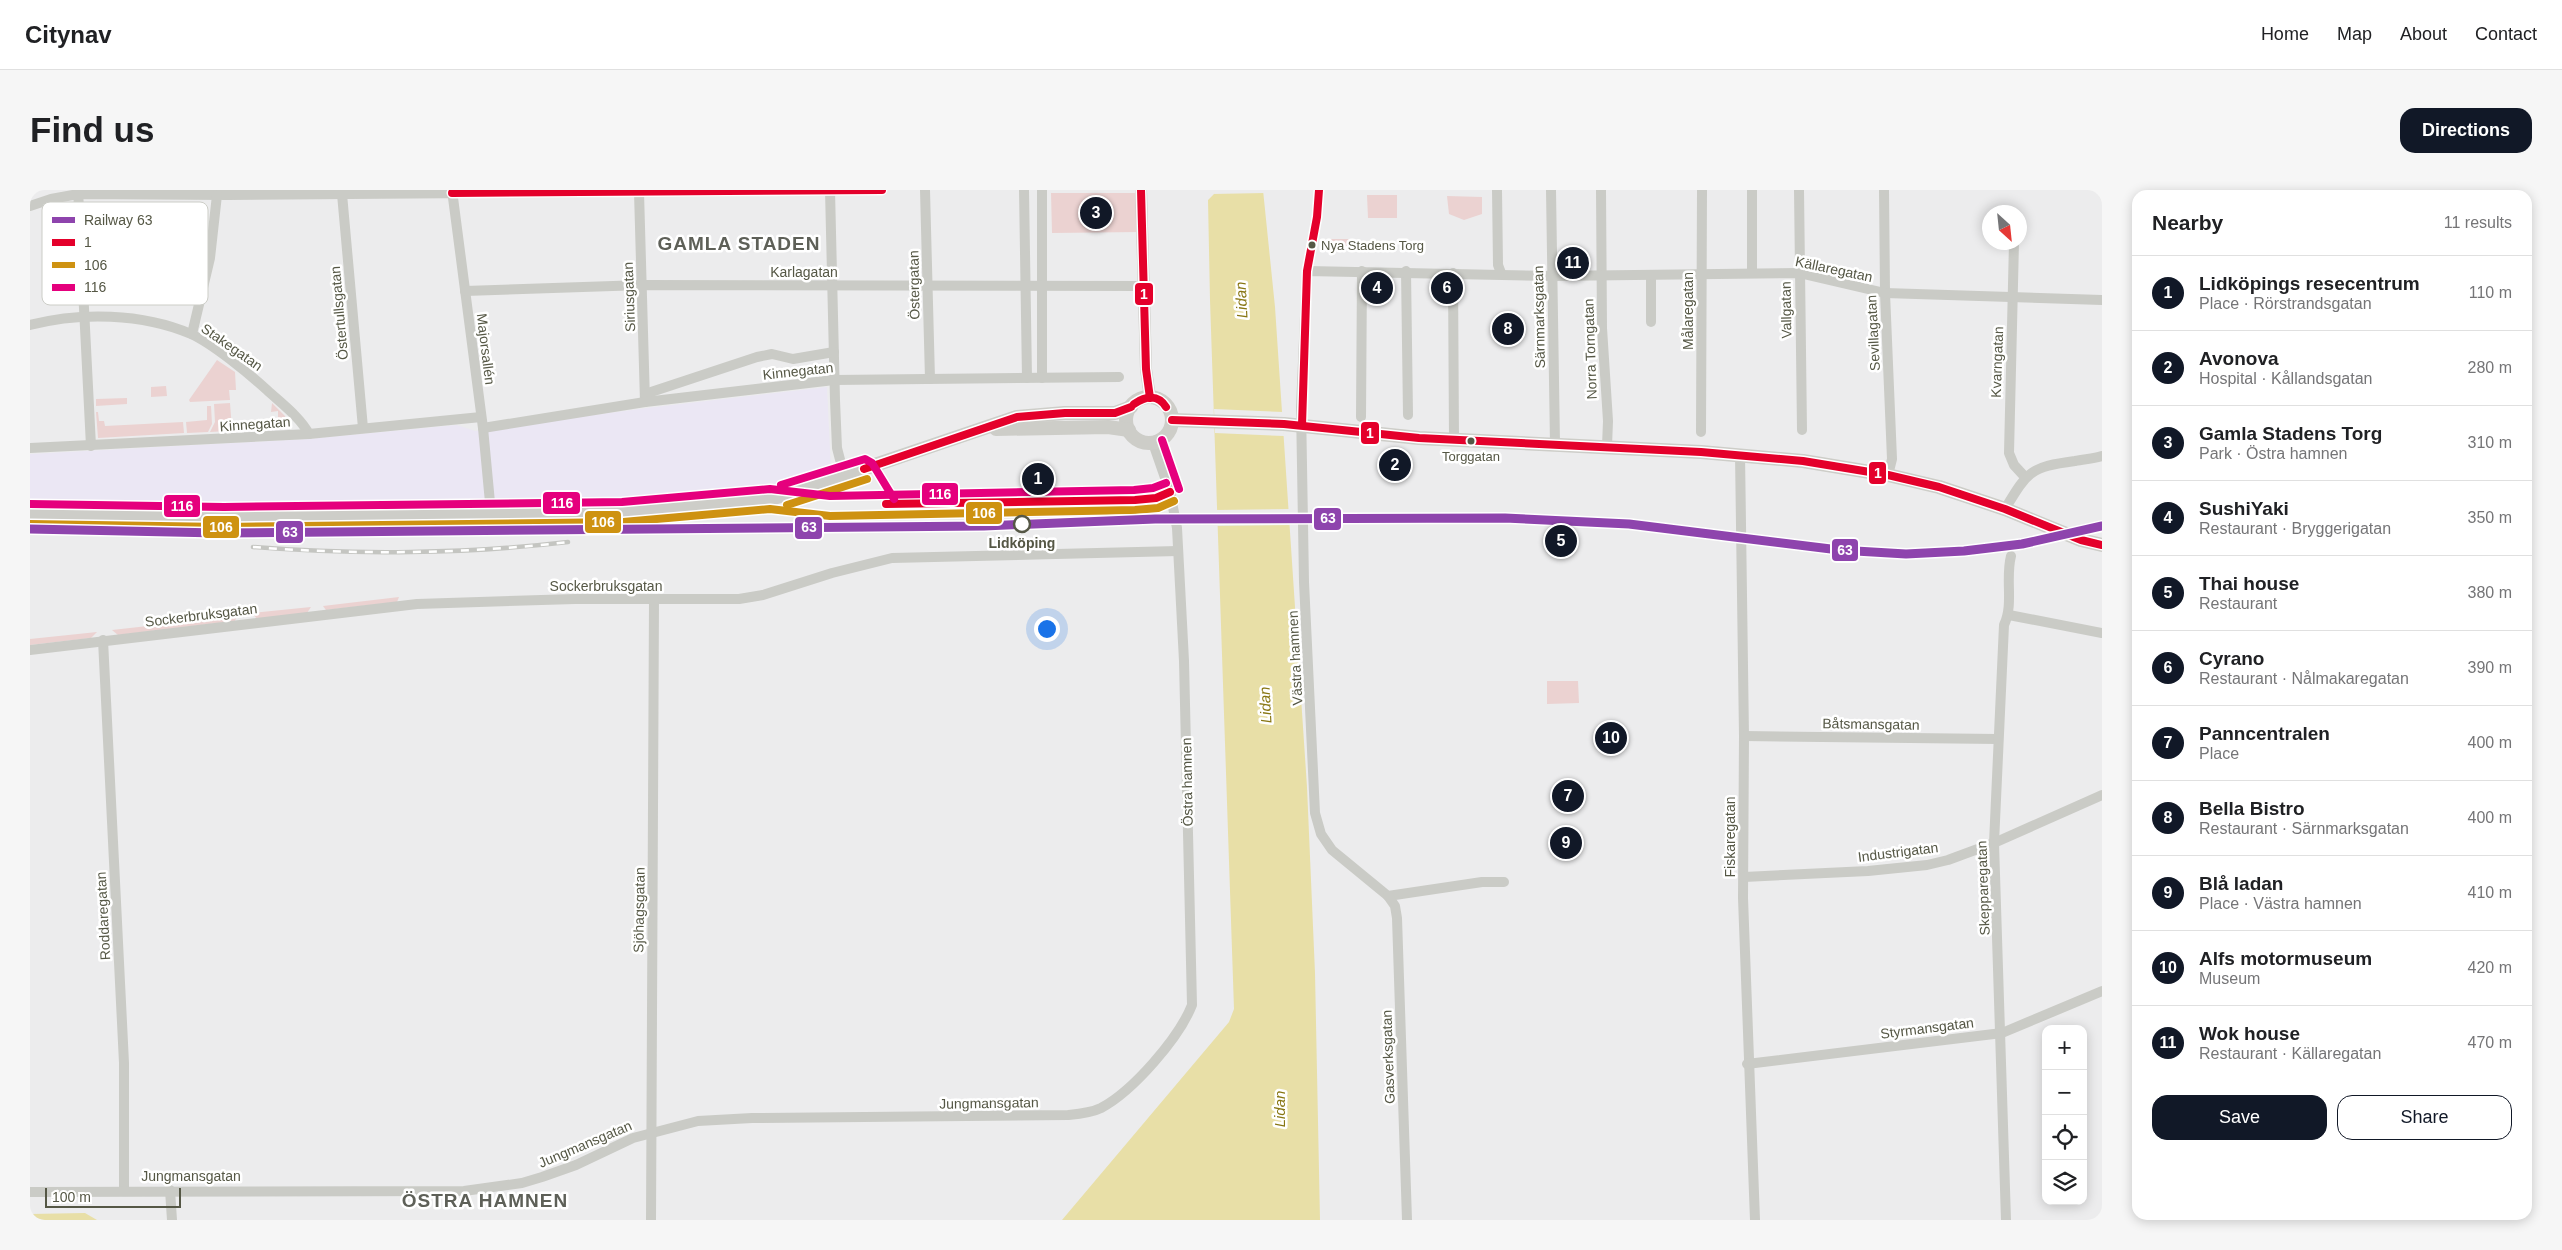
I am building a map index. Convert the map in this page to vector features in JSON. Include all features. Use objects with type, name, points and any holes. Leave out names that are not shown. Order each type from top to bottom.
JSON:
[{"type":"main road","points":[[30,514],[224,517],[623,512],[733,504],[770,498],[844,476],[1017,417],[1065,413],[1115,413],[1131,407],[1138,401],[1150,398],[1157,399],[1168,407],[1172,420],[1167,435],[1153,443],[1139,440],[1129,430],[1127,418],[1131,407]]},
{"type":"main road","points":[[1172,420],[1302,425],[1454,440],[1740,454],[1803,461],[1888,475],[1939,487],[2005,509],[2081,540],[2102,545]]},
{"type":"main road","points":[[978,430],[1091,426],[1129,430]]},
{"type":"street","points":[[30,206],[78,192],[217,195],[228,192],[342,194],[452,191],[882,190]]},
{"type":"street","name":"Östergatan","points":[[925,190],[930,379]]},
{"type":"street","points":[[1024,190],[1027,378]]},
{"type":"street","points":[[1042,190],[1042,378]]},
{"type":"street","points":[[1141,190],[1146,369],[1150,398]]},
{"type":"street","points":[[1361,417],[1362,271],[1501,273],[1498,265],[1497,190]]},
{"type":"street","name":"Särnmarksgatan","points":[[1551,190],[1555,444]]},
{"type":"street","name":"Norra Torngatan","points":[[1601,190],[1602,328],[1608,422],[1607,446]]},
{"type":"street","name":"Målaregatan","points":[[1702,190],[1702,432]]},
{"type":"street","points":[[1752,190],[1752,273]]},
{"type":"street","name":"Vallgatan","points":[[1799,190],[1802,430]]},
{"type":"street","name":"Sevillagatan","points":[[1884,190],[1885,294],[1892,459],[1888,475]]},
{"type":"street","name":"Majorsallén","points":[[452,191],[483,428],[491,513]]},
{"type":"street","points":[[830,191],[837,448],[844,476]]},
{"type":"street","name":"Siriusgatan","points":[[639,192],[645,398]]},
{"type":"street","name":"Östertullsgatan","points":[[342,194],[363,428]]},
{"type":"street","points":[[208,266],[217,195]]},
{"type":"street","name":"Kvarngatan","points":[[2014,250],[2009,453],[2014,465],[2025,477]]},
{"type":"street","name":"Västra hamnen","points":[[1362,271],[1307,271],[1302,425],[1304,582],[1315,813],[1321,834],[1332,850],[1388,896]]},
{"type":"street","points":[[1406,271],[1406,388],[1408,415]]},
{"type":"street","points":[[1453,273],[1454,440]]},
{"type":"street","name":"Källaregatan","points":[[1501,273],[1552,276],[1800,273],[1885,294],[2102,300]]},
{"type":"street","points":[[1651,275],[1651,322]]},
{"type":"street","name":"Karlagatan","points":[[464,291],[643,285],[1025,284],[1042,286],[1144,286]]},
{"type":"street","points":[[83,305],[91,446]]},
{"type":"street","points":[[192,334],[199,305]]},
{"type":"street","name":"Stakegatan","points":[[30,325],[83,315],[145,322],[192,334],[258,382],[295,417],[308,434]]},
{"type":"street","points":[[645,398],[757,356],[772,354],[793,359],[834,352]]},
{"type":"street","name":"Kinnegatan","points":[[483,428],[645,398],[834,380],[1119,377]]},
{"type":"street","name":"Kinnegatan","points":[[30,448],[308,434],[481,416]]},
{"type":"street","name":"Östra hamnen","points":[[1116,1098],[1147,1069],[1172,1040],[1186,1020],[1192,1005],[1184,670],[1178,551],[1175,509],[1153,443]]},
{"type":"street","name":"Fiskaregatan","points":[[1740,454],[1743,564],[1744,877],[1747,1064],[1754,1220]]},
{"type":"street","points":[[2005,509],[2025,477],[2046,465],[2102,456]]},
{"type":"street","name":"Sockerbruksgatan","points":[[30,650],[417,604],[575,599],[753,598],[867,563],[910,556],[1039,556],[1178,551]]},
{"type":"street","name":"Skepparegatan","points":[[2006,1220],[2002,1033],[1994,843],[2004,625],[2009,614],[2008,591],[2012,556]]},
{"type":"street","name":"Sjöhagsgatan","points":[[651,1220],[654,600]]},
{"type":"street","points":[[2009,614],[2102,632]]},
{"type":"street","name":"Roddaregatan","points":[[104,640],[123,1043],[124,1190]]},
{"type":"street","name":"Båtsmansgatan","points":[[1744,736],[1998,739]]},
{"type":"street","name":"Industrigatan","points":[[1744,877],[1868,871],[1927,865],[1948,860],[1994,843],[2102,795]]},
{"type":"street","points":[[1388,896],[1482,882],[1504,882]]},
{"type":"street","name":"Gasverksgatan","points":[[1388,896],[1395,906],[1397,918],[1407,1220]]},
{"type":"street","name":"Styrmansgatan","points":[[1747,1064],[2002,1033],[2102,990]]},
{"type":"street","name":"Jungmansgatan","points":[[30,1192],[480,1189],[522,1183],[560,1172],[614,1146],[650,1132],[720,1118],[1068,1115],[1094,1110],[1116,1098]]},
{"type":"street","points":[[170,1190],[172,1220]]},
{"type":"shaded area","points":[[1051,193],[1140,193],[1140,232],[1052,233]]},
{"type":"shaded area","points":[[1367,195],[1397,195],[1397,218],[1368,218]]},
{"type":"shaded area","points":[[1447,196],[1482,197],[1482,214],[1464,220],[1449,214]]},
{"type":"shaded area","points":[[1331,239],[1352,239],[1352,246],[1329,246]]},
{"type":"shaded area","points":[[217,360],[235,372],[236,390],[229,390],[230,400],[190,402],[189,400]]},
{"type":"shaded area","points":[[166,386],[167,396],[151,397],[151,387]]},
{"type":"shaded area","points":[[827,387],[831,470],[813,479],[786,487],[735,497],[583,507],[493,506],[221,511],[30,508],[30,454],[308,439],[457,425],[475,431]]},
{"type":"shaded area","points":[[127,398],[127,404],[96,406],[96,399]]},
{"type":"shaded area","points":[[230,403],[232,429],[278,426],[278,411],[271,412],[272,403],[285,416],[285,428],[210,432],[215,422],[214,404]]},
{"type":"shaded area","points":[[207,406],[211,406],[212,424],[208,432],[187,433],[186,422],[207,420]]},
{"type":"shaded area","points":[[96,412],[98,412],[99,421],[104,421],[105,426],[183,422],[184,433],[98,438]]},
{"type":"shaded area","points":[[399,597],[397,602],[326,610],[323,606]]},
{"type":"shaded area","points":[[311,607],[307,613],[257,619],[252,613]]},
{"type":"shaded area","points":[[237,616],[235,621],[118,635],[112,630]]},
{"type":"shaded area","points":[[97,632],[91,638],[30,645],[30,639]]},
{"type":"shaded area","points":[[1547,681],[1578,681],[1579,703],[1547,704]]},
{"type":"water","name":"Lidan","points":[[1215,190],[1263,190],[1275,307],[1307,787],[1315,973],[1320,1220],[1062,1220],[1229,1022],[1234,1009],[1210,300],[1208,200]]},
{"type":"water","points":[[85,1213],[97,1220],[30,1220],[30,1214]]},
{"type":"pier","points":[[1212,190],[1265,190],[1265,193],[1212,194]]},
{"type":"pier","points":[[1214,409],[1283,412],[1284,436],[1215,433]]},
{"type":"pier","points":[[1291,509],[1292,525],[1215,526],[1215,510]]},
{"type":"railway","points":[[253,547],[291,550],[411,552],[490,549],[568,542]]},
{"type":"rail line","name":"63","points":[[30,529],[218,533],[984,526],[1155,519],[1505,518],[1629,524],[1839,550],[1906,554],[1964,551],[2022,544],[2102,526]]},
{"type":"transit line","name":"1","points":[[452,193],[882,190]]},
{"type":"transit line","name":"1","points":[[1141,190],[1146,369],[1150,398]]},
{"type":"transit line","name":"1","points":[[1302,425],[1307,271],[1317,217],[1319,190]]},
{"type":"transit line","name":"1","points":[[1134,404],[1143,399],[1156,398],[1166,407]]},
{"type":"transit line","name":"1","points":[[864,469],[1017,417],[1065,413],[1115,413],[1131,407]]},
{"type":"transit line","name":"1","points":[[1172,420],[1284,424],[1419,438],[1701,452],[1803,461],[1888,475],[1939,487],[2005,509],[2081,540],[2102,545]]},
{"type":"transit line","name":"116","points":[[1162,440],[1179,489]]},
{"type":"transit line","name":"116","points":[[781,485],[865,459],[872,463],[894,499]]},
{"type":"transit line","name":"106","points":[[787,505],[867,479]]},
{"type":"transit line","name":"116","points":[[30,504],[224,507],[622,502],[770,489],[830,496],[1134,490],[1153,488],[1166,483]]},
{"type":"transit line","name":"1","points":[[886,504],[1135,500],[1156,498],[1170,492]]},
{"type":"transit line","name":"106","points":[[30,524],[224,527],[623,522],[770,509],[830,516],[1135,510],[1158,508],[1174,501]]},
{"type":"place","name":"Gamla Stadens Torg","points":[[1096,213]]},
{"type":"place","name":"Nya Stadens Torg","points":[[1312,245]]},
{"type":"place","name":"Wok house","points":[[1573,263]]},
{"type":"place","name":"SushiYaki","points":[[1377,288]]},
{"type":"place","name":"Cyrano","points":[[1447,288]]},
{"type":"place","name":"Bella Bistro","points":[[1508,329]]},
{"type":"place","name":"Torggatan","points":[[1471,441]]},
{"type":"place","name":"Avonova","points":[[1395,465]]},
{"type":"place","name":"Lidköpings resecentrum","points":[[1038,479]]},
{"type":"place","name":"Lidköping","points":[[1022,524]]},
{"type":"place","name":"Thai house","points":[[1561,541]]},
{"type":"place","name":"Alfs motormuseum","points":[[1611,738]]},
{"type":"place","name":"Panncentralen","points":[[1568,796]]},
{"type":"place","name":"Blå ladan","points":[[1566,843]]},
{"type":"district","name":"GAMLA STADEN","points":[[739,243]]},
{"type":"district","name":"ÖSTRA HAMNEN","points":[[485,1200]]}]
